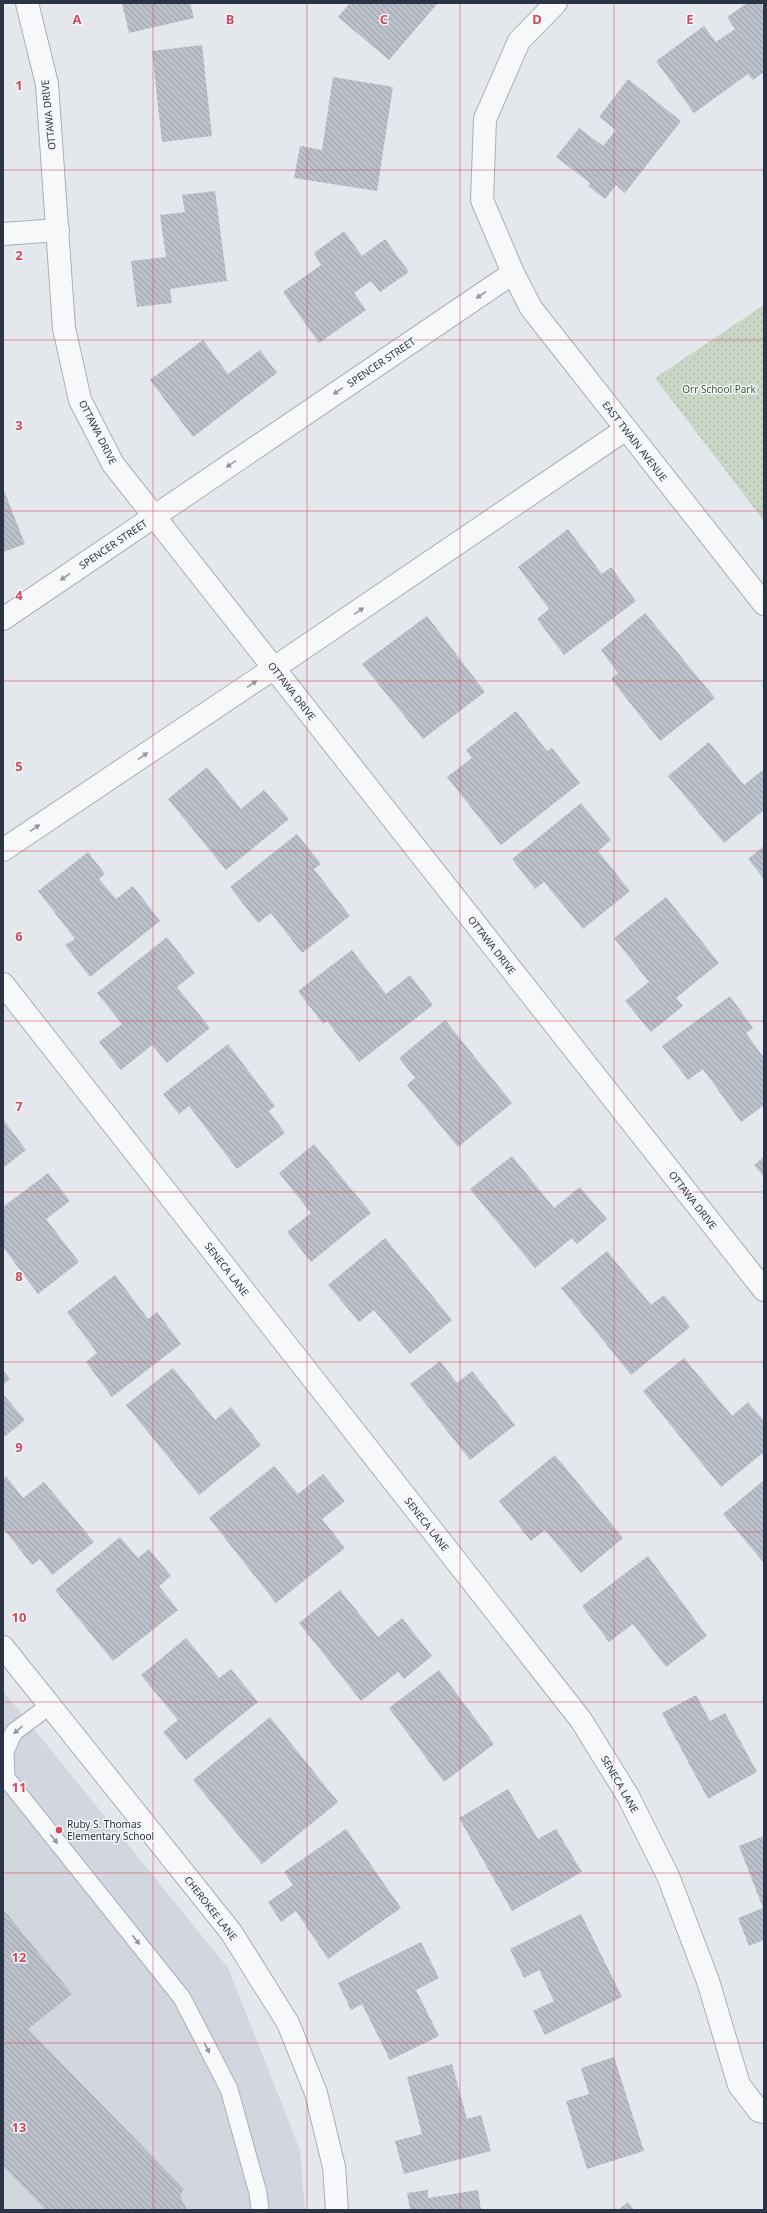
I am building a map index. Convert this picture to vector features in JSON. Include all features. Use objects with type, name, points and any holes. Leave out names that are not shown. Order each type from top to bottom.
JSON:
[{"type":"street","name":"OTTAWA DRIVE","points":[[27,3],[46,84],[58,230],[64,328],[80,400],[113,464],[764,1290]]},
{"type":"street","points":[[513,273],[482,200],[485,119],[519,41],[556,3]]},
{"type":"street","points":[[3,234],[58,230]]},
{"type":"street","name":"EAST TWAIN AVENUE","points":[[513,273],[531,308],[764,604]]},
{"type":"street","name":"SPENCER STREET","points":[[3,619],[513,273]]},
{"type":"street","points":[[3,850],[626,429]]},
{"type":"street","name":"SENECA LANE","points":[[3,984],[581,1720],[628,1796],[668,1876],[708,1981],[739,2085],[759,2110],[764,2112]]},
{"type":"street","name":"CHEROKEE LANE","points":[[3,1647],[231,1932],[288,2023],[316,2093],[334,2167],[337,2210]]},
{"type":"lane","points":[[49,1706],[14,1732],[5,1751],[6,1778],[182,1998],[229,2089],[258,2193],[260,2210]]},
{"type":"shaded area","name":"Ruby S. Thomas Elementary School","points":[[3,1691],[228,1968],[300,2150],[305,2210],[3,2210]]},
{"type":"green space","name":"Orr School Park","points":[[764,305],[764,521],[655,378]]},
{"type":"building","points":[[122,3],[190,3],[194,18],[129,33]]},
{"type":"building","points":[[350,3],[438,3],[389,60],[338,17]]},
{"type":"building","points":[[747,3],[760,3],[764,8],[764,72],[753,80],[748,74],[694,113],[656,61],[704,26],[716,42],[735,29],[727,17]]},
{"type":"building","points":[[202,45],[212,136],[162,142],[152,51]]},
{"type":"building","points":[[333,77],[393,87],[377,191],[294,178],[300,146],[322,150]]},
{"type":"building","points":[[628,79],[681,121],[625,193],[616,185],[605,199],[588,186],[590,183],[556,157],[579,128],[603,146],[616,130],[599,117]]},
{"type":"building","points":[[215,191],[227,281],[170,289],[172,303],[137,307],[131,261],[166,257],[160,215],[185,212],[182,195]]},
{"type":"building","points":[[344,231],[362,256],[385,239],[409,272],[380,292],[371,281],[354,293],[366,310],[319,343],[283,292],[321,265],[314,253]]},
{"type":"building","points":[[203,340],[228,374],[260,350],[277,373],[193,437],[150,380]]},
{"type":"building","points":[[3,488],[25,544],[3,552]]},
{"type":"building","points":[[568,529],[602,574],[611,567],[636,601],[564,655],[537,619],[549,609],[518,567]]},
{"type":"building","points":[[645,613],[715,698],[660,741],[611,679],[618,673],[601,650]]},
{"type":"building","points":[[427,616],[485,692],[423,739],[362,664]]},
{"type":"building","points":[[516,711],[547,751],[552,748],[580,783],[501,845],[447,777],[472,758],[466,750]]},
{"type":"building","points":[[709,742],[744,785],[764,769],[764,810],[724,843],[668,776]]},
{"type":"building","points":[[207,767],[241,809],[264,790],[289,819],[226,870],[168,799]]},
{"type":"building","points":[[581,803],[611,840],[598,851],[630,891],[583,929],[544,882],[535,889],[512,859]]},
{"type":"building","points":[[297,834],[321,864],[314,869],[350,916],[302,953],[271,913],[258,923],[230,887]]},
{"type":"building","points":[[764,846],[764,879],[748,859]]},
{"type":"building","points":[[88,852],[105,874],[99,879],[116,899],[133,886],[160,921],[90,977],[65,945],[75,939],[38,891]]},
{"type":"building","points":[[666,897],[719,963],[676,998],[683,1006],[651,1032],[625,1001],[649,982],[614,938]]},
{"type":"building","points":[[167,937],[195,973],[177,987],[210,1028],[167,1063],[152,1045],[121,1070],[99,1042],[122,1024],[97,993]]},
{"type":"building","points":[[352,950],[386,994],[410,975],[433,1005],[359,1062],[327,1021],[323,1024],[298,991]]},
{"type":"building","points":[[730,996],[753,1028],[746,1033],[764,1058],[764,1105],[741,1122],[703,1069],[688,1080],[662,1046]]},
{"type":"building","points":[[445,1020],[512,1103],[458,1147],[407,1085],[415,1078],[399,1058]]},
{"type":"building","points":[[228,1044],[275,1106],[269,1111],[285,1133],[237,1169],[189,1106],[179,1114],[163,1094]]},
{"type":"building","points":[[3,1119],[26,1150],[3,1168]]},
{"type":"building","points":[[314,1144],[371,1213],[311,1262],[287,1232],[311,1213],[279,1173]]},
{"type":"building","points":[[512,1156],[554,1208],[580,1187],[607,1219],[577,1244],[572,1238],[535,1268],[470,1189]]},
{"type":"building","points":[[764,1157],[764,1177],[754,1165]]},
{"type":"building","points":[[48,1173],[70,1201],[46,1219],[79,1262],[38,1294],[3,1247],[3,1207]]},
{"type":"building","points":[[385,1238],[452,1320],[410,1354],[374,1310],[359,1322],[328,1285]]},
{"type":"building","points":[[607,1251],[651,1305],[664,1295],[690,1327],[631,1375],[561,1288]]},
{"type":"building","points":[[115,1275],[148,1319],[157,1312],[181,1344],[112,1397],[86,1362],[97,1353],[67,1312]]},
{"type":"building","points":[[684,1358],[732,1416],[748,1402],[764,1421],[764,1452],[721,1487],[643,1391]]},
{"type":"building","points":[[440,1361],[457,1383],[472,1371],[515,1425],[470,1460],[410,1384]]},
{"type":"building","points":[[173,1368],[215,1420],[231,1407],[261,1445],[199,1495],[126,1405]]},
{"type":"building","points":[[3,1370],[10,1379],[3,1385]]},
{"type":"building","points":[[3,1394],[25,1420],[3,1438]]},
{"type":"building","points":[[555,1455],[623,1538],[581,1573],[545,1530],[531,1541],[499,1501]]},
{"type":"building","points":[[274,1466],[298,1494],[323,1474],[345,1501],[322,1519],[345,1548],[276,1603],[209,1518]]},
{"type":"building","points":[[6,1476],[23,1498],[44,1482],[94,1542],[52,1575],[40,1559],[32,1565],[3,1528],[3,1479]]},
{"type":"building","points":[[764,1480],[764,1563],[723,1514]]},
{"type":"building","points":[[120,1537],[138,1558],[149,1549],[171,1576],[159,1586],[178,1610],[113,1661],[55,1590]]},
{"type":"building","points":[[648,1556],[707,1636],[666,1667],[633,1624],[609,1642],[582,1606]]},
{"type":"building","points":[[340,1590],[378,1637],[402,1618],[432,1656],[404,1679],[398,1672],[361,1701],[299,1623]]},
{"type":"building","points":[[186,1638],[219,1678],[231,1669],[258,1702],[186,1760],[163,1732],[178,1720],[141,1675]]},
{"type":"building","points":[[439,1670],[494,1744],[444,1782],[389,1708]]},
{"type":"building","points":[[696,1695],[710,1721],[725,1713],[757,1772],[708,1799],[662,1713]]},
{"type":"building","points":[[270,1717],[338,1802],[262,1864],[193,1780]]},
{"type":"building","points":[[508,1789],[538,1839],[556,1829],[582,1872],[512,1911],[459,1818]]},
{"type":"building","points":[[346,1829],[401,1908],[328,1959],[296,1911],[281,1922],[268,1902],[293,1885],[284,1872]]},
{"type":"building","points":[[764,1836],[764,1940],[749,1946],[738,1918],[763,1908],[739,1846]]},
{"type":"building","points":[[3,1909],[72,1994],[28,2029],[184,2189],[180,2196],[187,2210],[46,2210],[3,2166]]},
{"type":"building","points":[[581,1914],[622,1997],[545,2035],[533,2011],[554,2001],[539,1970],[524,1978],[510,1949]]},
{"type":"building","points":[[421,1942],[439,1978],[416,1990],[439,2036],[390,2060],[362,2004],[351,2010],[338,1983]]},
{"type":"building","points":[[614,2057],[644,2151],[587,2169],[566,2101],[589,2094],[581,2068]]},
{"type":"building","points":[[452,2064],[467,2119],[481,2115],[491,2151],[404,2174],[395,2141],[422,2134],[407,2077]]},
{"type":"building","points":[[428,2190],[428,2198],[478,2190],[481,2210],[410,2210],[407,2193]]},
{"type":"building","points":[[628,2202],[634,2210],[618,2210]]},
{"type":"place","name":"Ruby S. Thomas Elementary School","points":[[59,1830]]}]
